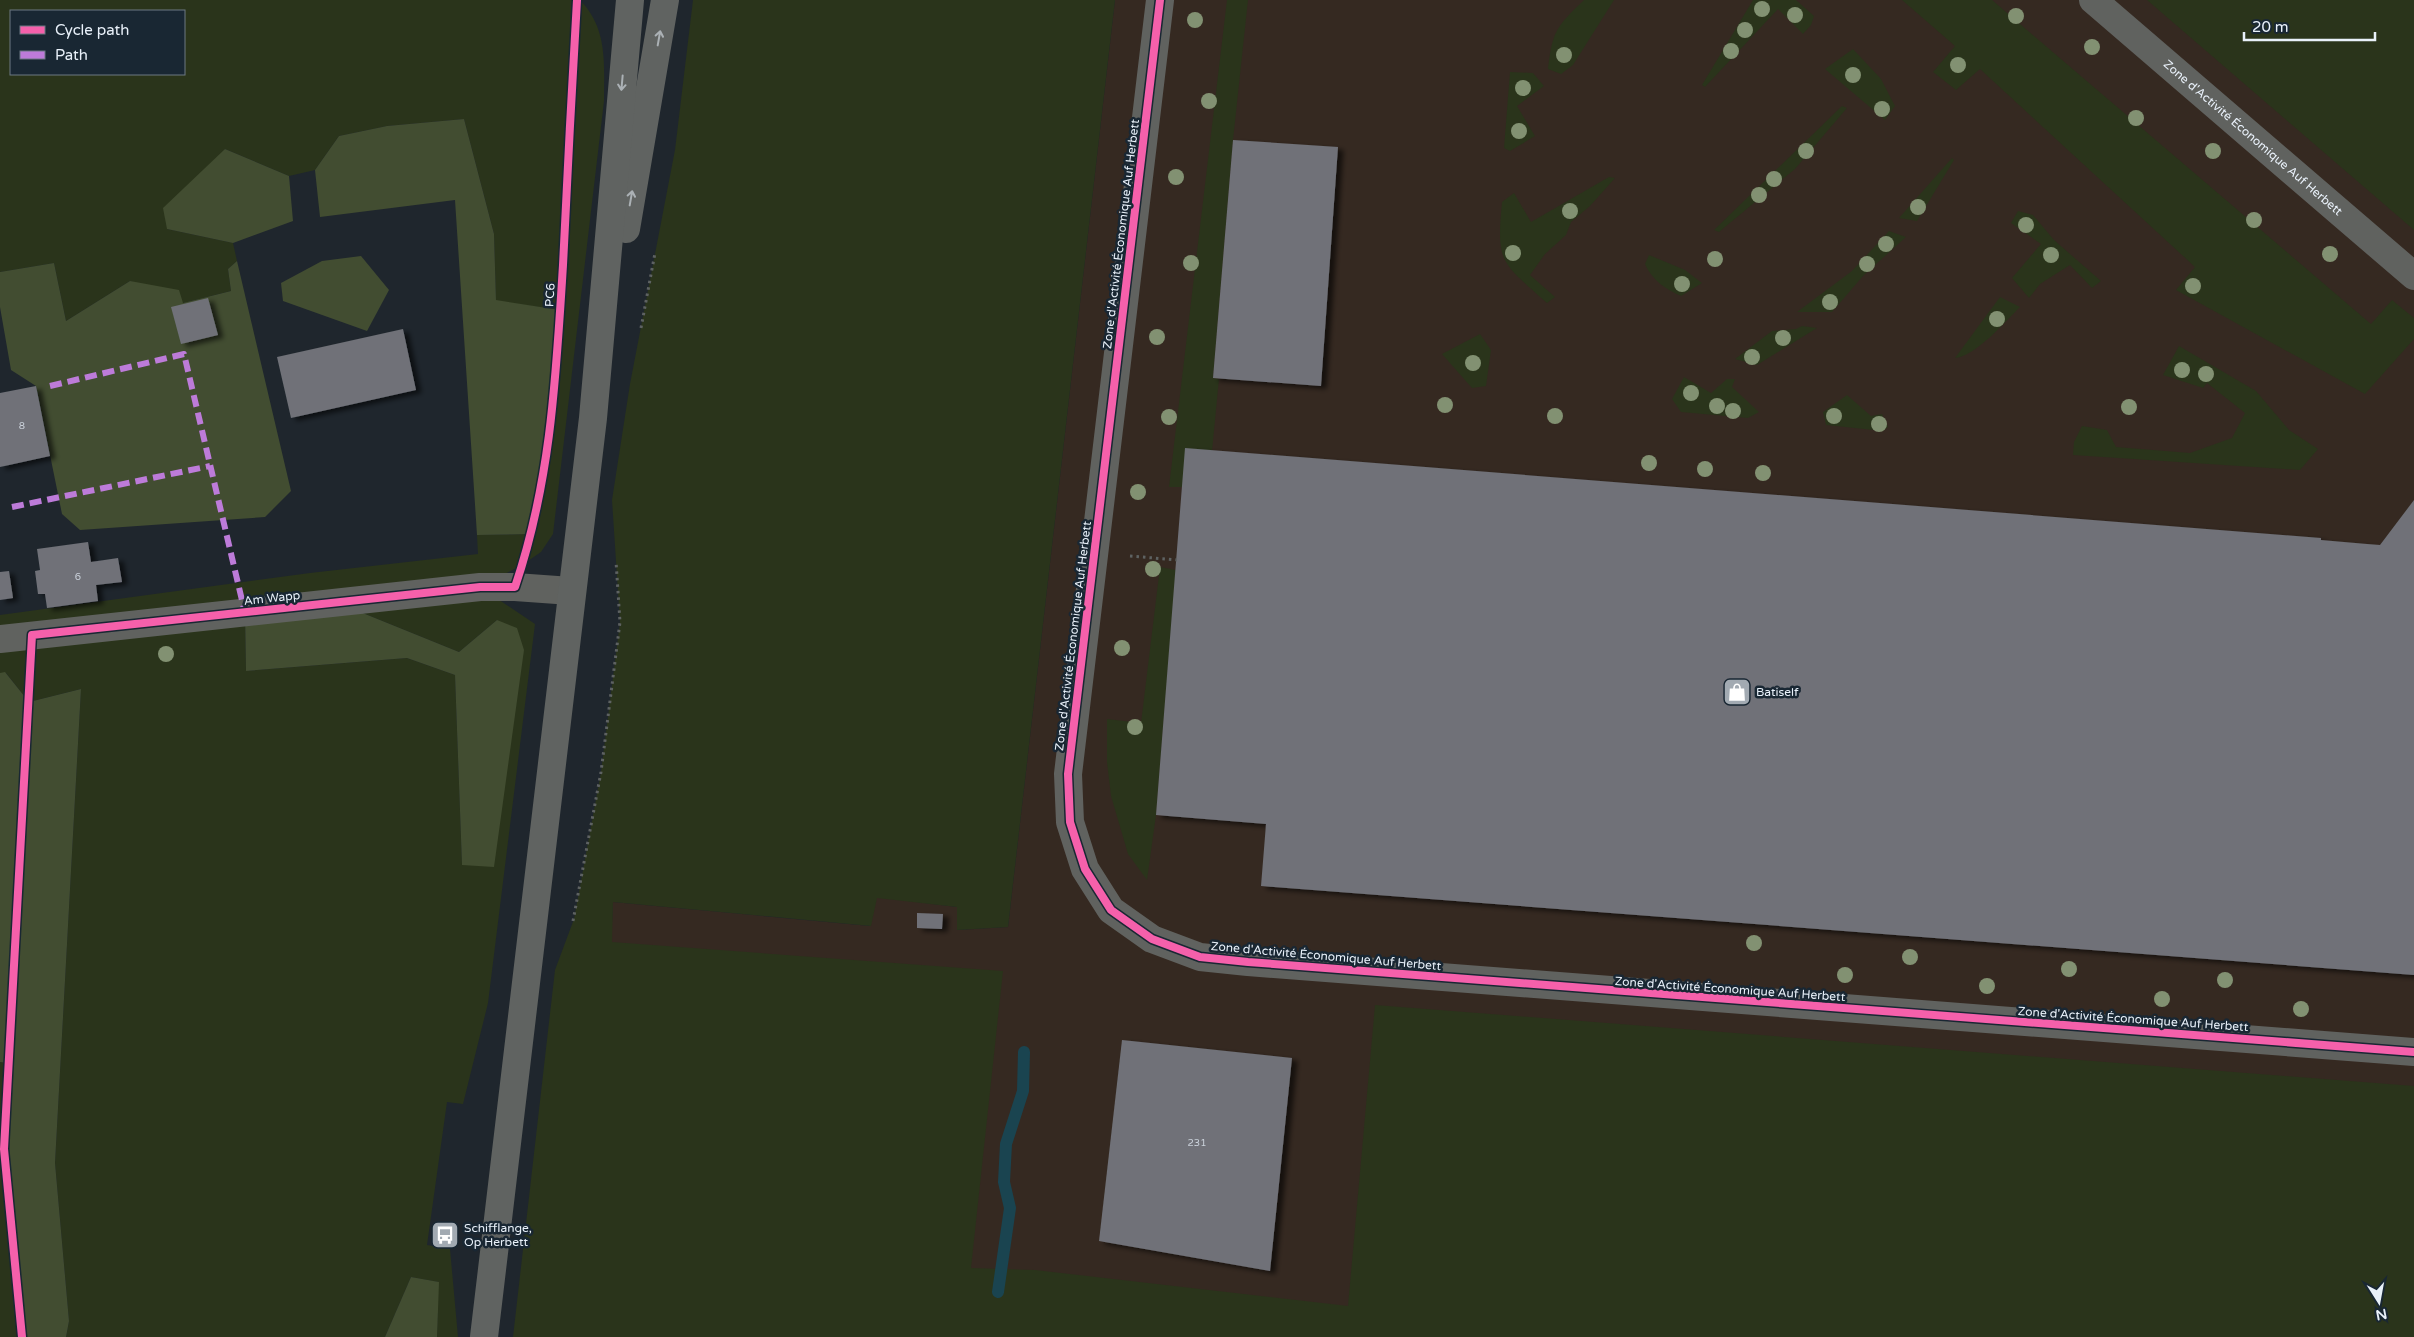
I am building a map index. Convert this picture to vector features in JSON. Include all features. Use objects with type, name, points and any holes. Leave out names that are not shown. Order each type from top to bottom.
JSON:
[{"type":"main road","points":[[484,1337],[593,418],[630,0]]},
{"type":"main road","points":[[593,418],[666,0]]},
{"type":"street","name":"Zone d'Activité Économique Auf Herbett","points":[[1160,0],[1068,774],[1070,822],[1086,869],[1111,910],[1152,940],[1200,957],[2414,1052]]},
{"type":"street","name":"Zone d'Activité Économique Auf Herbett","points":[[2093,0],[2414,276]]},
{"type":"street","name":"Am Wapp","points":[[0,639],[480,587],[515,587],[571,591]]},
{"type":"path","points":[[1094,553],[1177,560]]},
{"type":"shaded area","points":[[1115,0],[2414,0],[2414,1337],[564,1337],[611,942],[613,902],[870,926],[876,897],[957,907],[957,930],[1008,927]]},
{"type":"green space","points":[[0,0],[580,0],[596,23],[604,60],[604,101],[553,534],[541,552],[522,565],[480,587],[535,624],[488,1003],[463,1104],[447,1102],[427,1245],[450,1249],[458,1337],[437,1337],[438,1282],[411,1277],[385,1337],[66,1337],[69,1321],[55,1163],[81,689],[29,702],[6,673],[0,673],[0,615],[310,573],[478,554],[477,535],[532,534],[560,310],[496,301],[494,234],[464,119],[387,126],[339,136],[315,170],[289,176],[225,149],[167,229],[233,243],[237,261],[228,269],[231,291],[183,303],[130,281],[66,321],[54,263],[0,272]],"holes":[[[338,603],[459,652],[497,620],[494,866],[462,864],[455,675],[407,658],[246,671],[245,613]]]},
{"type":"green space","points":[[693,0],[1115,0],[1008,927],[957,930],[957,907],[877,898],[871,926],[613,902],[612,942],[1003,971],[971,1268],[1035,1270],[1348,1306],[1375,1005],[2414,1086],[2414,1337],[513,1337],[555,970],[574,919],[601,772],[620,622],[612,500],[630,384],[675,150]]},
{"type":"green space","points":[[1227,0],[1248,0],[1233,140],[1213,378],[1219,379],[1212,451],[1182,487],[1169,487]]},
{"type":"green space","points":[[1584,0],[1614,0],[1573,65],[1561,74],[1548,69],[1557,30]]},
{"type":"green space","points":[[1753,0],[1796,0],[1814,16],[1811,25],[1803,34],[1778,9],[1705,87],[1702,85]]},
{"type":"green space","points":[[1902,0],[1992,0],[2371,324],[2392,300],[2414,318],[2414,339],[2365,394],[2176,290],[2195,267],[1980,69],[1956,90],[1933,72],[1955,46]]},
{"type":"green space","points":[[2147,0],[2414,0],[2414,230]]},
{"type":"green space","points":[[1853,49],[1881,79],[1895,106],[1885,120],[1825,69]]},
{"type":"green space","points":[[1510,72],[1533,73],[1544,86],[1517,106],[1535,136],[1510,151],[1504,148]]},
{"type":"green space","points":[[1842,106],[1847,108],[1795,169],[1719,232],[1714,230]]},
{"type":"green space","points":[[464,119],[494,234],[496,300],[560,310],[549,450],[532,534],[477,535],[455,200],[320,217],[315,170],[339,136],[387,126]]},
{"type":"green space","points":[[225,149],[289,176],[293,221],[233,243],[167,229],[163,208]]},
{"type":"green space","points":[[1952,158],[1954,160],[1917,221],[1899,218]]},
{"type":"green space","points":[[1609,177],[1615,178],[1590,206],[1571,222],[1566,235],[1545,254],[1530,275],[1555,297],[1547,303],[1511,270],[1505,261],[1500,239],[1502,202],[1514,193],[1531,222]]},
{"type":"green space","points":[[2018,211],[2033,215],[2054,240],[2101,281],[2092,288],[2070,265],[2040,284],[2029,298],[2012,278],[2041,244],[2011,223]]},
{"type":"green space","points":[[1889,231],[1906,237],[1863,276],[1832,312],[1797,312],[1852,271]]},
{"type":"green space","points":[[1649,255],[1685,270],[1702,283],[1681,296],[1675,293],[1664,287],[1651,275],[1645,264]]},
{"type":"green space","points":[[361,256],[389,290],[367,331],[283,301],[281,283],[322,261]]},
{"type":"green space","points":[[237,261],[291,491],[265,517],[80,530],[62,514],[36,386],[11,370],[0,307],[0,272],[54,263],[66,321],[130,281],[179,290],[183,303],[231,291],[228,269]]},
{"type":"green space","points":[[2000,297],[2020,307],[1981,345],[1972,352],[1955,358]]},
{"type":"green space","points":[[1802,326],[1817,328],[1757,365],[1735,359],[1772,331],[1796,329]]},
{"type":"green space","points":[[1480,334],[1491,350],[1486,386],[1472,388],[1442,354]]},
{"type":"green space","points":[[2179,346],[2256,391],[2289,430],[2318,449],[2300,470],[2073,455],[2074,442],[2082,426],[2107,430],[2116,447],[2190,453],[2232,438],[2245,413],[2207,383],[2203,388],[2163,375]]},
{"type":"green space","points":[[1684,377],[1711,393],[1727,379],[1735,379],[1732,387],[1759,412],[1748,418],[1681,412],[1672,399]]},
{"type":"green space","points":[[1847,395],[1871,416],[1882,414],[1888,427],[1883,431],[1826,425],[1823,412]]},
{"type":"green space","points":[[1160,567],[1176,570],[1156,815],[1147,880],[1128,854],[1111,796],[1107,762],[1107,719],[1141,723]]},
{"type":"green space","points":[[338,603],[459,652],[497,620],[517,628],[524,650],[494,867],[462,865],[455,675],[407,658],[246,671],[245,613]]},
{"type":"green space","points":[[5,672],[29,702],[81,689],[55,1163],[69,1321],[66,1337],[22,1337],[4,1149],[7,1063],[0,1062],[0,673]]},
{"type":"green space","points":[[0,1062],[7,1063],[4,1149],[22,1337],[0,1337]]},
{"type":"green space","points":[[411,1277],[439,1282],[437,1337],[385,1337]]},
{"type":"building","points":[[1233,140],[1338,147],[1321,386],[1213,378]]},
{"type":"building","points":[[208,298],[218,335],[181,344],[171,307]]},
{"type":"building","points":[[403,329],[416,390],[291,418],[277,357]]},
{"type":"building","points":[[36,386],[50,456],[0,467],[0,393]]},
{"type":"building","name":"Batiself","points":[[1185,448],[2321,538],[2321,540],[2380,545],[2414,500],[2414,975],[1261,886],[1266,824],[1156,815]]},
{"type":"building","points":[[88,542],[91,562],[118,558],[122,582],[96,585],[98,601],[47,608],[45,594],[38,594],[35,571],[40,570],[37,549]]},
{"type":"building","points":[[9,571],[13,598],[0,600],[0,572]]},
{"type":"building","points":[[917,913],[943,914],[942,929],[917,928]]},
{"type":"building","points":[[1122,1040],[1292,1058],[1270,1271],[1099,1241]]},
{"type":"waterway","points":[[998,1292],[1010,1208],[1004,1182],[1006,1144],[1023,1091],[1024,1052]]},
{"type":"marked path","points":[[50,386],[184,354],[245,613]]},
{"type":"marked path","points":[[12,507],[210,466]]},
{"type":"cycle path","name":"PC6","points":[[22,1337],[4,1149],[32,635],[480,587],[515,587],[537,508],[550,428],[558,347],[577,0]]},
{"type":"cycle path","points":[[1160,0],[1068,774],[1070,822],[1085,869],[1111,910],[1152,939],[1200,957],[2414,1052]]},
{"type":"place","name":"Batiself","points":[[1737,692]]},
{"type":"place","name":"Schifflange, Op Herbett","points":[[445,1235]]}]
